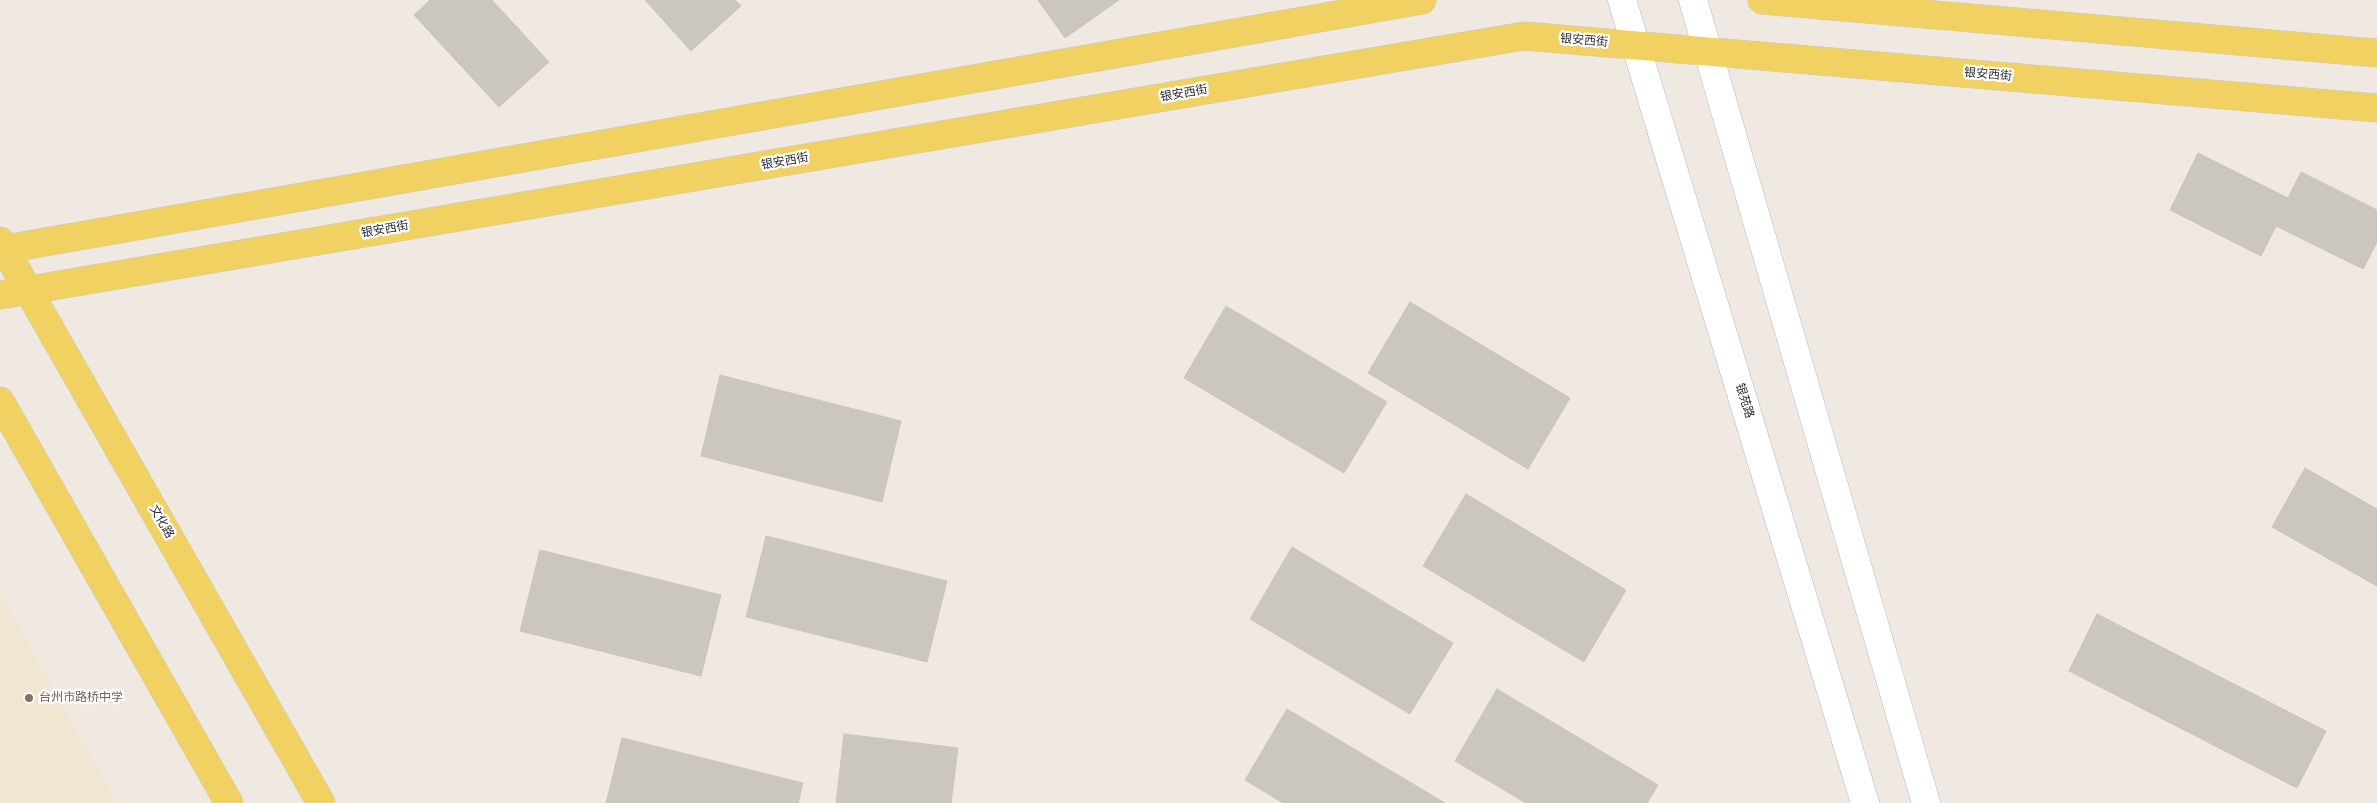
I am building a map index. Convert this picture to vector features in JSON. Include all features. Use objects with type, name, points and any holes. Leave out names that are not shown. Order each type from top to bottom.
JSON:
[{"type":"main road","points":[[2,247],[1422,0]]},
{"type":"main road","points":[[1762,0],[2377,54]]},
{"type":"main road","name":"银安西街","points":[[0,295],[1524,36],[2377,108]]},
{"type":"main road","name":"文化路","points":[[2,247],[322,803]]},
{"type":"main road","points":[[0,401],[229,803]]},
{"type":"street","name":"银苑路","points":[[1622,0],[1865,803]]},
{"type":"street","points":[[1693,0],[1706,51],[1926,803]]},
{"type":"shaded area","name":"台州市路桥中学","points":[[0,593],[117,803],[0,803]]},
{"type":"building","points":[[430,0],[492,0],[549,62],[499,107],[414,15]]},
{"type":"building","points":[[645,0],[735,0],[741,6],[691,51]]},
{"type":"building","points":[[1038,0],[1119,0],[1065,38]]},
{"type":"building","points":[[2198,153],[2288,198],[2301,172],[2377,210],[2377,242],[2363,269],[2276,226],[2261,256],[2170,210]]},
{"type":"building","points":[[1410,302],[1570,398],[1528,469],[1368,373]]},
{"type":"building","points":[[1226,306],[1387,402],[1344,473],[1184,378]]},
{"type":"building","points":[[720,375],[901,421],[882,502],[701,456]]},
{"type":"building","points":[[2305,468],[2377,509],[2377,586],[2272,527]]},
{"type":"building","points":[[1466,494],[1626,590],[1584,662],[1423,566]]},
{"type":"building","points":[[766,536],[947,581],[927,662],[746,617]]},
{"type":"building","points":[[1292,547],[1453,643],[1410,714],[1250,619]]},
{"type":"building","points":[[540,550],[721,595],[701,676],[520,631]]},
{"type":"building","points":[[2097,614],[2326,731],[2297,788],[2069,671]]},
{"type":"building","points":[[1497,689],[1658,785],[1647,803],[1526,803],[1455,761]]},
{"type":"building","points":[[1287,709],[1445,803],[1283,803],[1245,780]]},
{"type":"building","points":[[844,734],[958,748],[951,803],[836,803]]},
{"type":"building","points":[[622,738],[803,783],[798,803],[606,803]]},
{"type":"place","name":"台州市路桥中学","points":[[29,698]]}]
